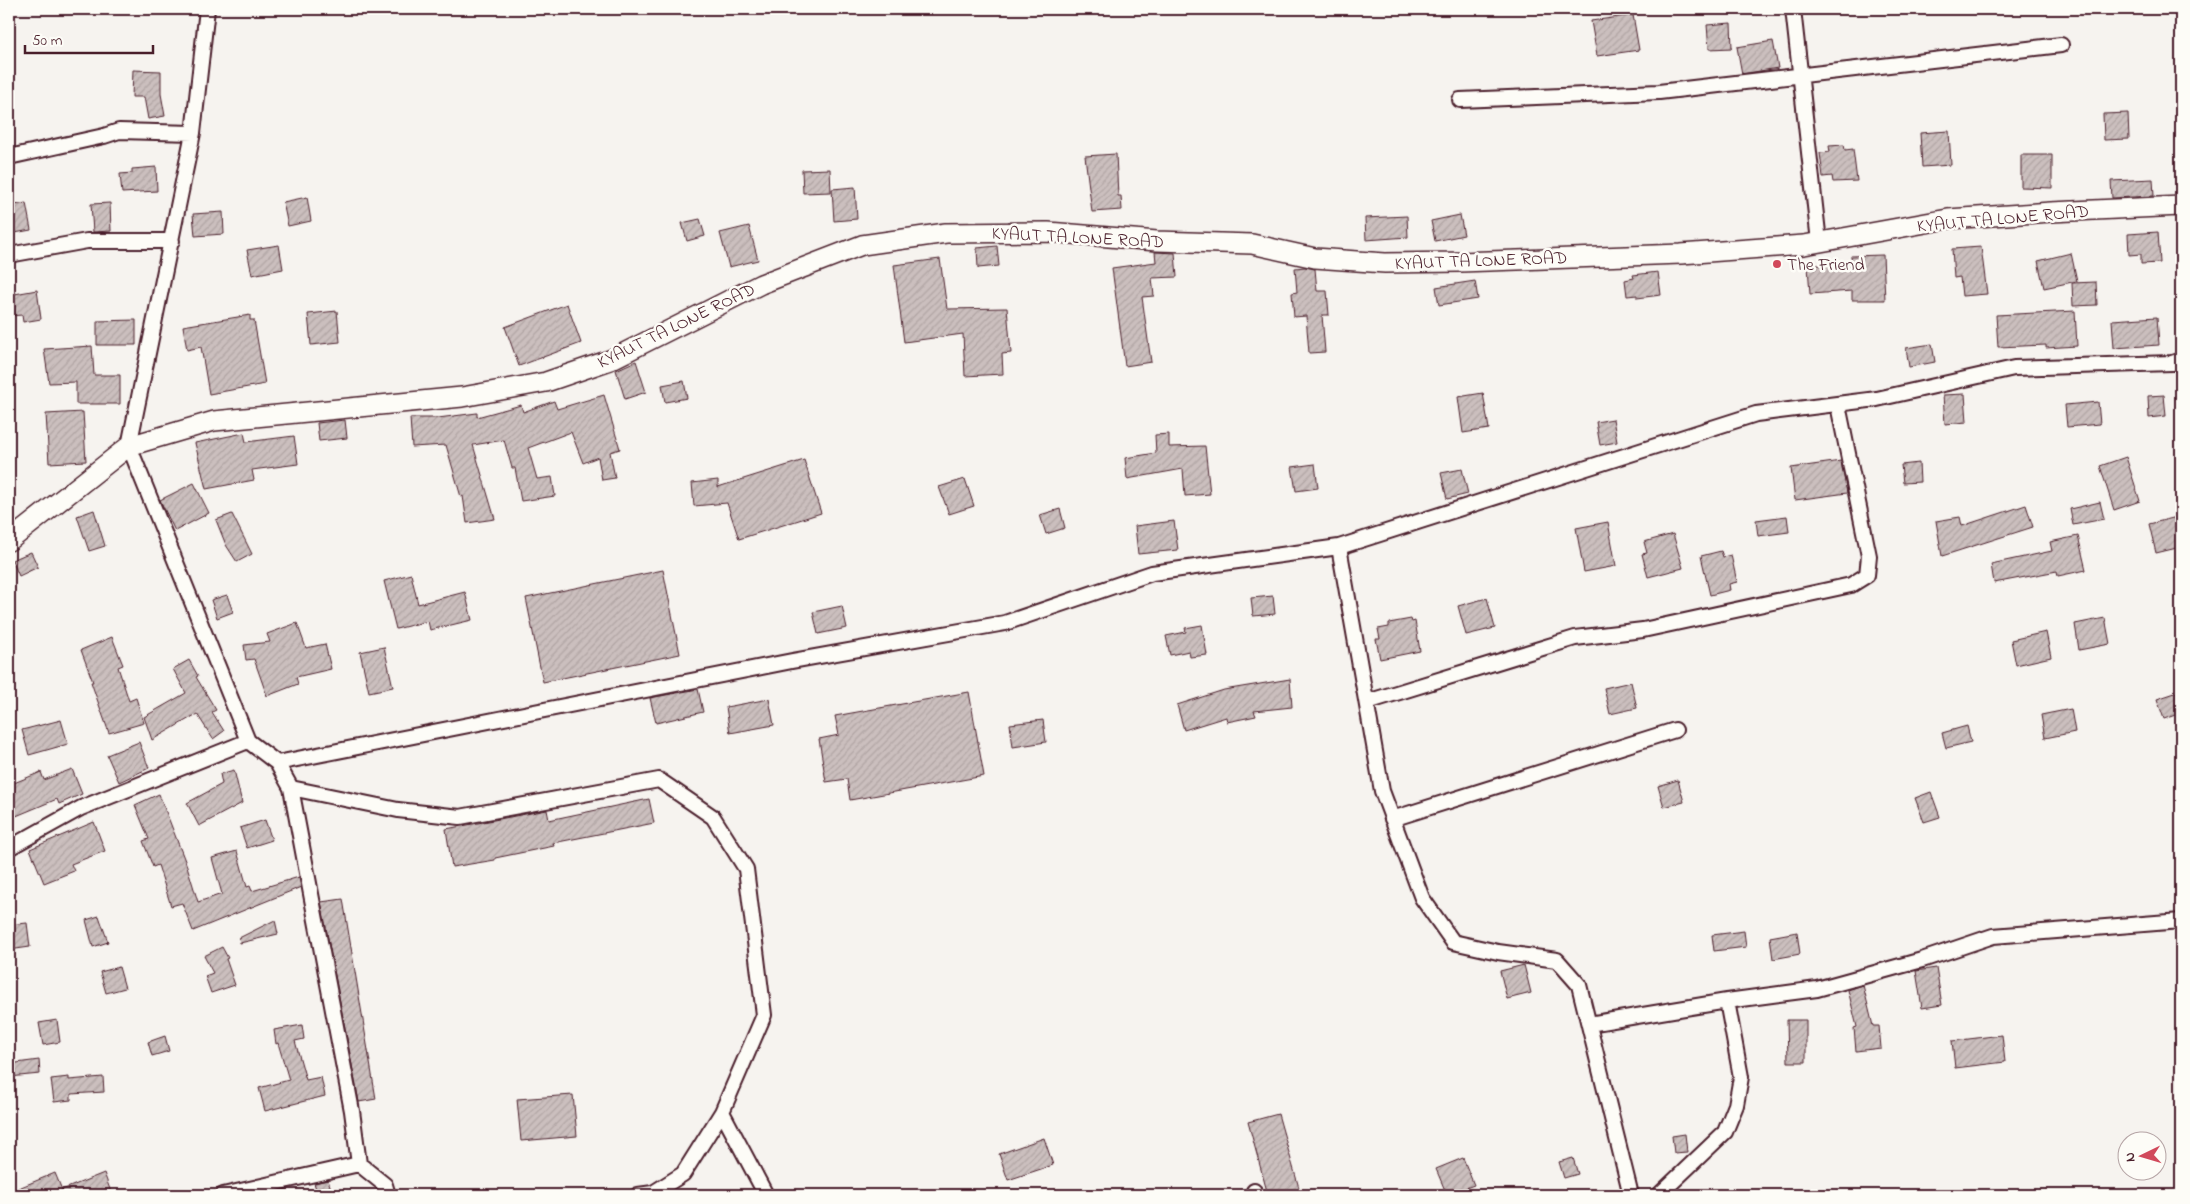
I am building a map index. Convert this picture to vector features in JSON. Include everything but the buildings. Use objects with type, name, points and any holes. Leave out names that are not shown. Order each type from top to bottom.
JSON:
[{"type":"main road","name":"KYAUT TA LONE ROAD","points":[[9,541],[129,446],[214,421],[462,398],[546,382],[610,360],[760,284],[862,245],[946,232],[1048,232],[1157,241],[1252,244],[1315,258],[1385,264],[1681,254],[1819,242],[1948,219],[2181,206]]},
{"type":"street","points":[[207,9],[193,133],[129,446],[248,741],[277,763],[291,788],[352,1111],[359,1164],[385,1186],[388,1195]]},
{"type":"street","points":[[1793,9],[1819,242]]},
{"type":"street","points":[[1460,100],[1660,92],[2061,45]]},
{"type":"street","points":[[9,157],[119,131],[193,133]]},
{"type":"street","points":[[9,255],[87,241],[172,241]]},
{"type":"street","points":[[277,763],[792,660],[1005,623],[1152,573],[1339,546],[1756,414],[1876,399],[2014,368],[2172,363],[2181,360]]},
{"type":"street","points":[[1367,702],[1575,638],[1642,630],[1851,585],[1867,575],[1870,556],[1838,405]]},
{"type":"street","points":[[1339,546],[1382,791],[1422,898],[1453,942],[1498,952],[1557,960],[1579,985],[1631,1195]]},
{"type":"street","points":[[1392,819],[1675,730]]},
{"type":"street","points":[[9,848],[81,808],[248,741]]},
{"type":"street","points":[[291,788],[398,810],[460,817],[659,780],[713,817],[746,869],[764,1015],[722,1112],[683,1174],[653,1193],[638,1195]]},
{"type":"street","points":[[1589,1024],[1727,1000],[1816,989],[1922,960],[1993,936],[2181,921]]},
{"type":"street","points":[[1659,1195],[1725,1132],[1736,1105],[1741,1078],[1727,1000]]},
{"type":"street","points":[[722,1112],[766,1195]]},
{"type":"street","points":[[223,1195],[359,1164]]},
{"type":"place","name":"The Friend","points":[[1777,264]]}]
